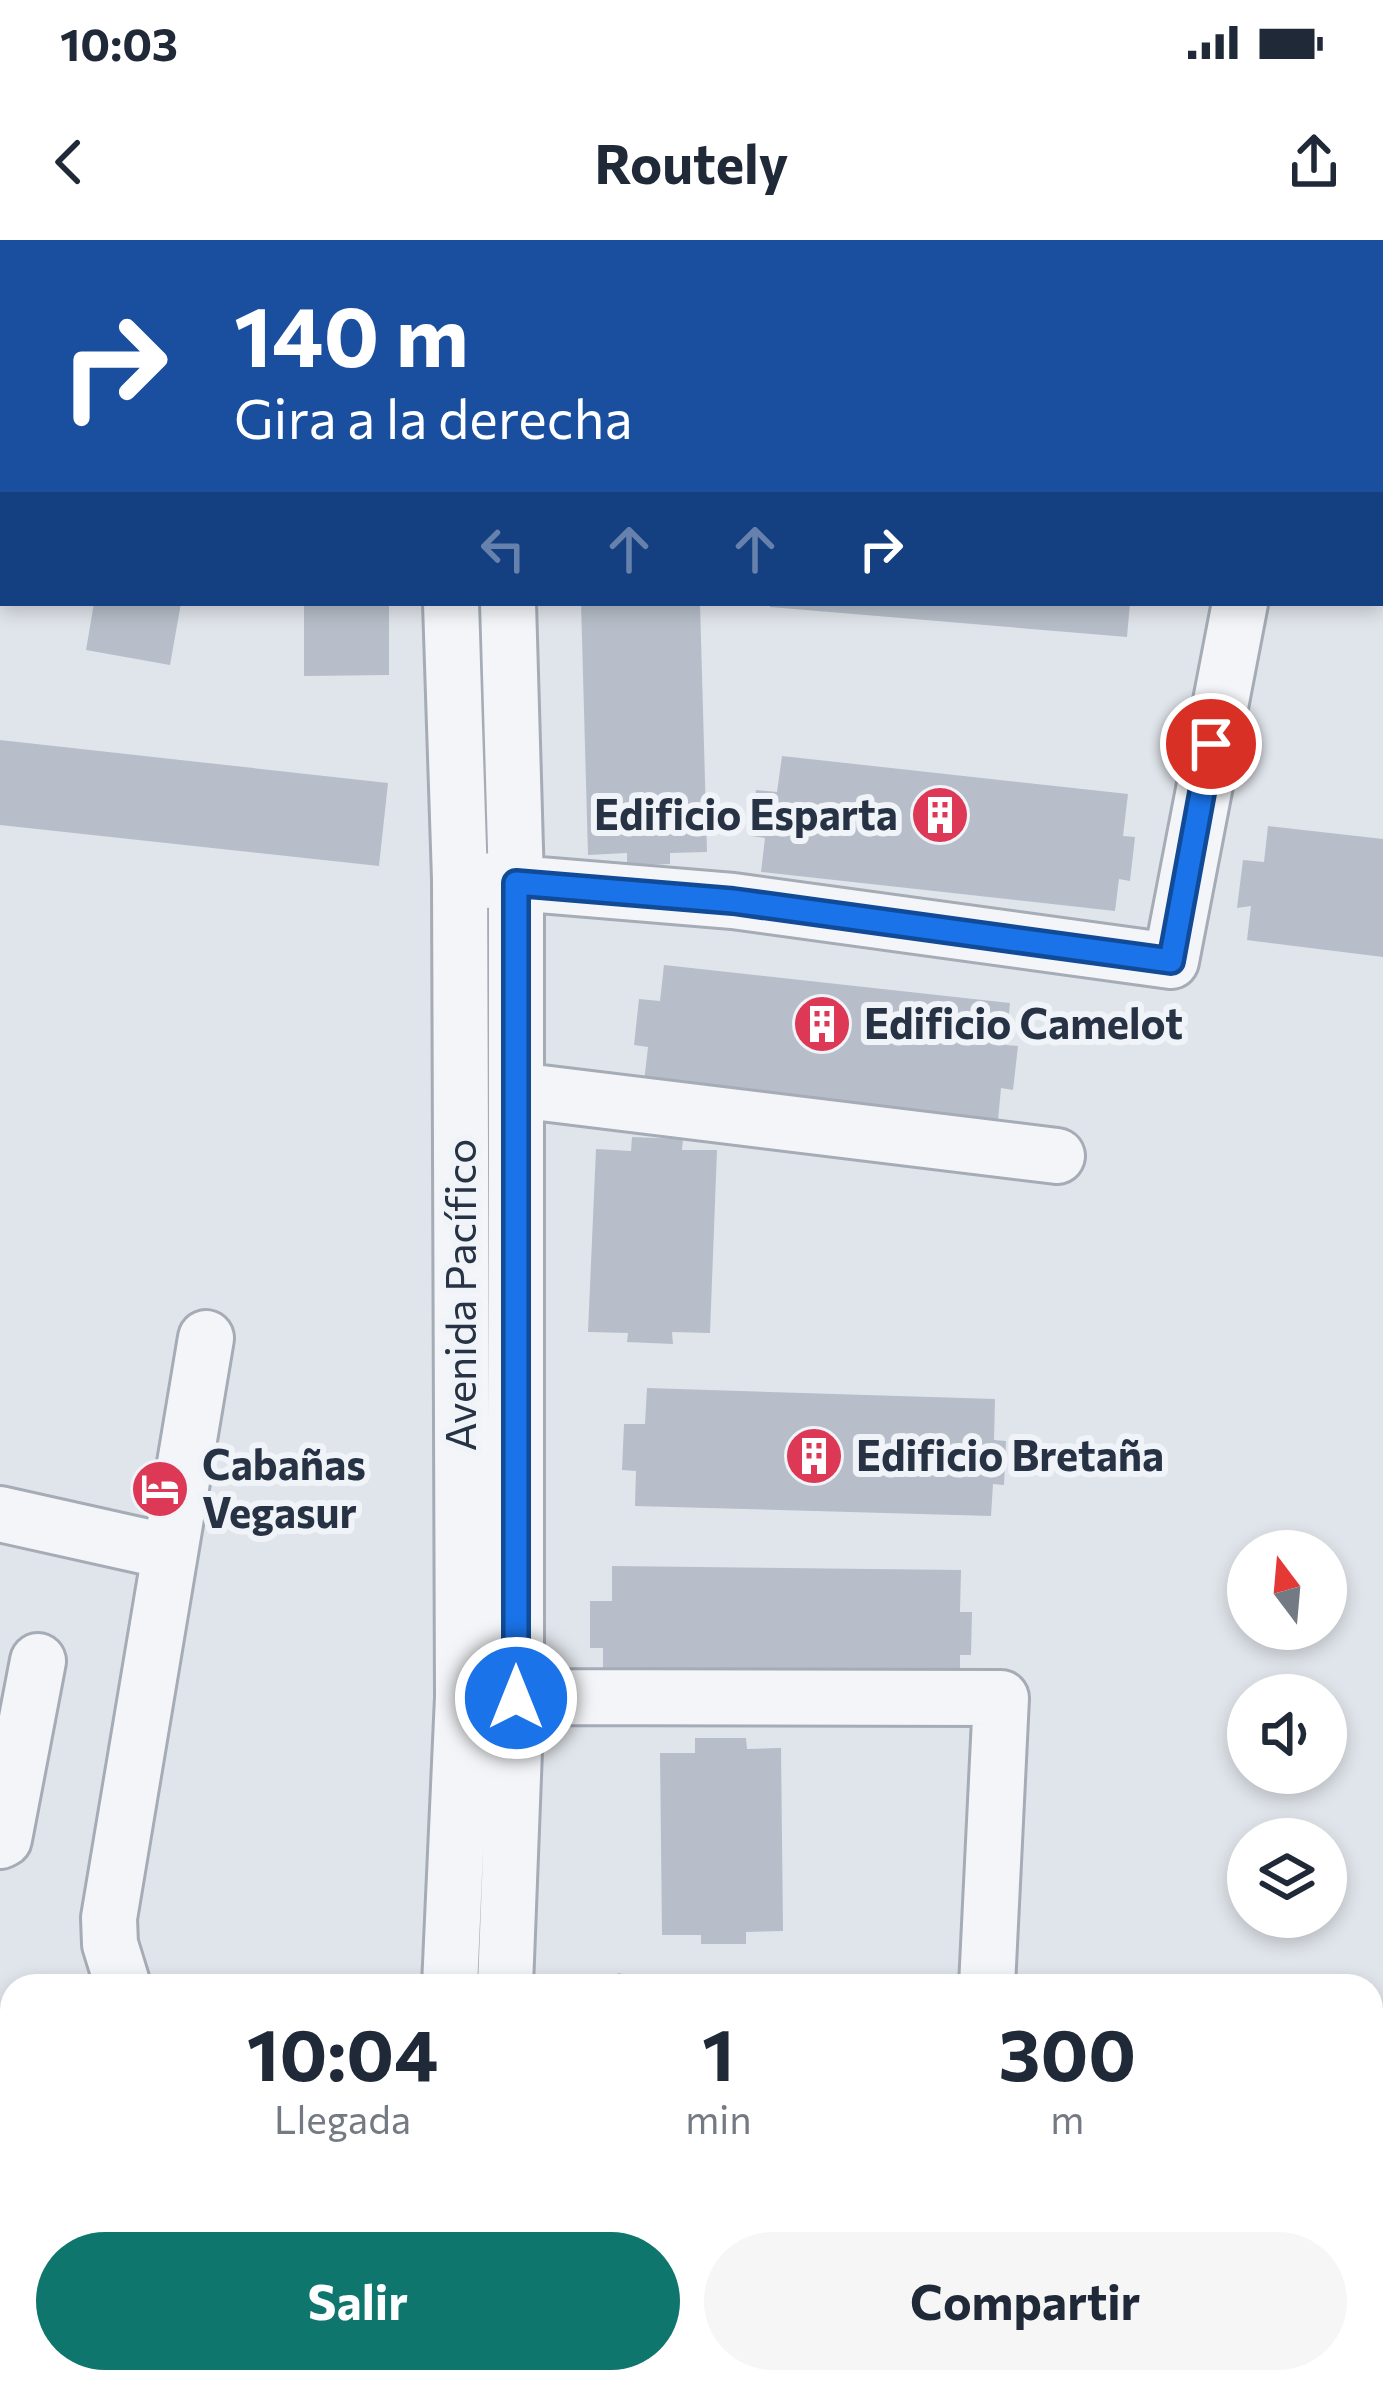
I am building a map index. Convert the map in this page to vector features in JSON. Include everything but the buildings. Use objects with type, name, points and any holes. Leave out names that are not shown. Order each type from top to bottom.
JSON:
[{"type":"street","name":"Avenida Pacífico","points":[[451,606],[460,879],[463,1697],[451,1974]]},
{"type":"street","name":"Avenida Pacífico","points":[[505,1974],[516,1698],[516,883],[508,606]]},
{"type":"street","points":[[460,879],[733,901],[1171,961],[1239,606]]},
{"type":"street","points":[[517,1090],[1057,1156]]},
{"type":"street","points":[[119,1974],[110,1944],[109,1918],[206,1338]]},
{"type":"street","points":[[0,1514],[170,1552]]},
{"type":"street","points":[[0,1841],[38,1661]]},
{"type":"street","points":[[463,1697],[1001,1698],[988,1974]]},
{"type":"place","name":"Edificio Esparta","points":[[940,815]]},
{"type":"place","name":"Edificio Camelot","points":[[822,1024]]},
{"type":"place","name":"Edificio Bretaña","points":[[814,1456]]},
{"type":"place","name":"Cabañas Vegasur","points":[[160,1489]]},
{"type":"route","points":[[516,1698],[516,883],[733,901],[1171,961],[1211,744]]}]
